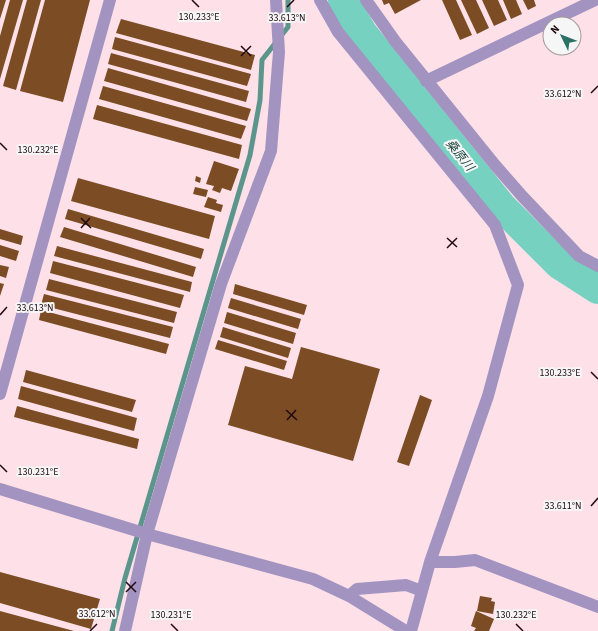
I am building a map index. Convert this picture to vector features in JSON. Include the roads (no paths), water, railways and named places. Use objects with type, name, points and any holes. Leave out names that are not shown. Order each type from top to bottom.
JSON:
[{"type":"street","points":[[0,394],[110,0]]},
{"type":"street","points":[[125,631],[147,534],[221,284],[271,151],[279,52],[276,0]]},
{"type":"street","points":[[320,0],[338,32],[495,225],[518,285],[488,396],[430,562],[411,631]]},
{"type":"street","points":[[366,0],[395,40],[477,144],[523,197],[579,256],[598,266]]},
{"type":"street","points":[[426,80],[595,0]]},
{"type":"street","points":[[0,489],[147,534],[313,579],[348,596],[406,631]]},
{"type":"street","points":[[430,562],[475,560],[598,607]]},
{"type":"street","points":[[348,596],[357,589],[406,585],[422,591]]},
{"type":"waterway","points":[[112,631],[125,578],[250,155],[260,100],[262,60],[288,27],[288,0]]},
{"type":"waterway","name":"桑原川","points":[[343,0],[363,34],[501,206],[559,264],[598,289]]}]
